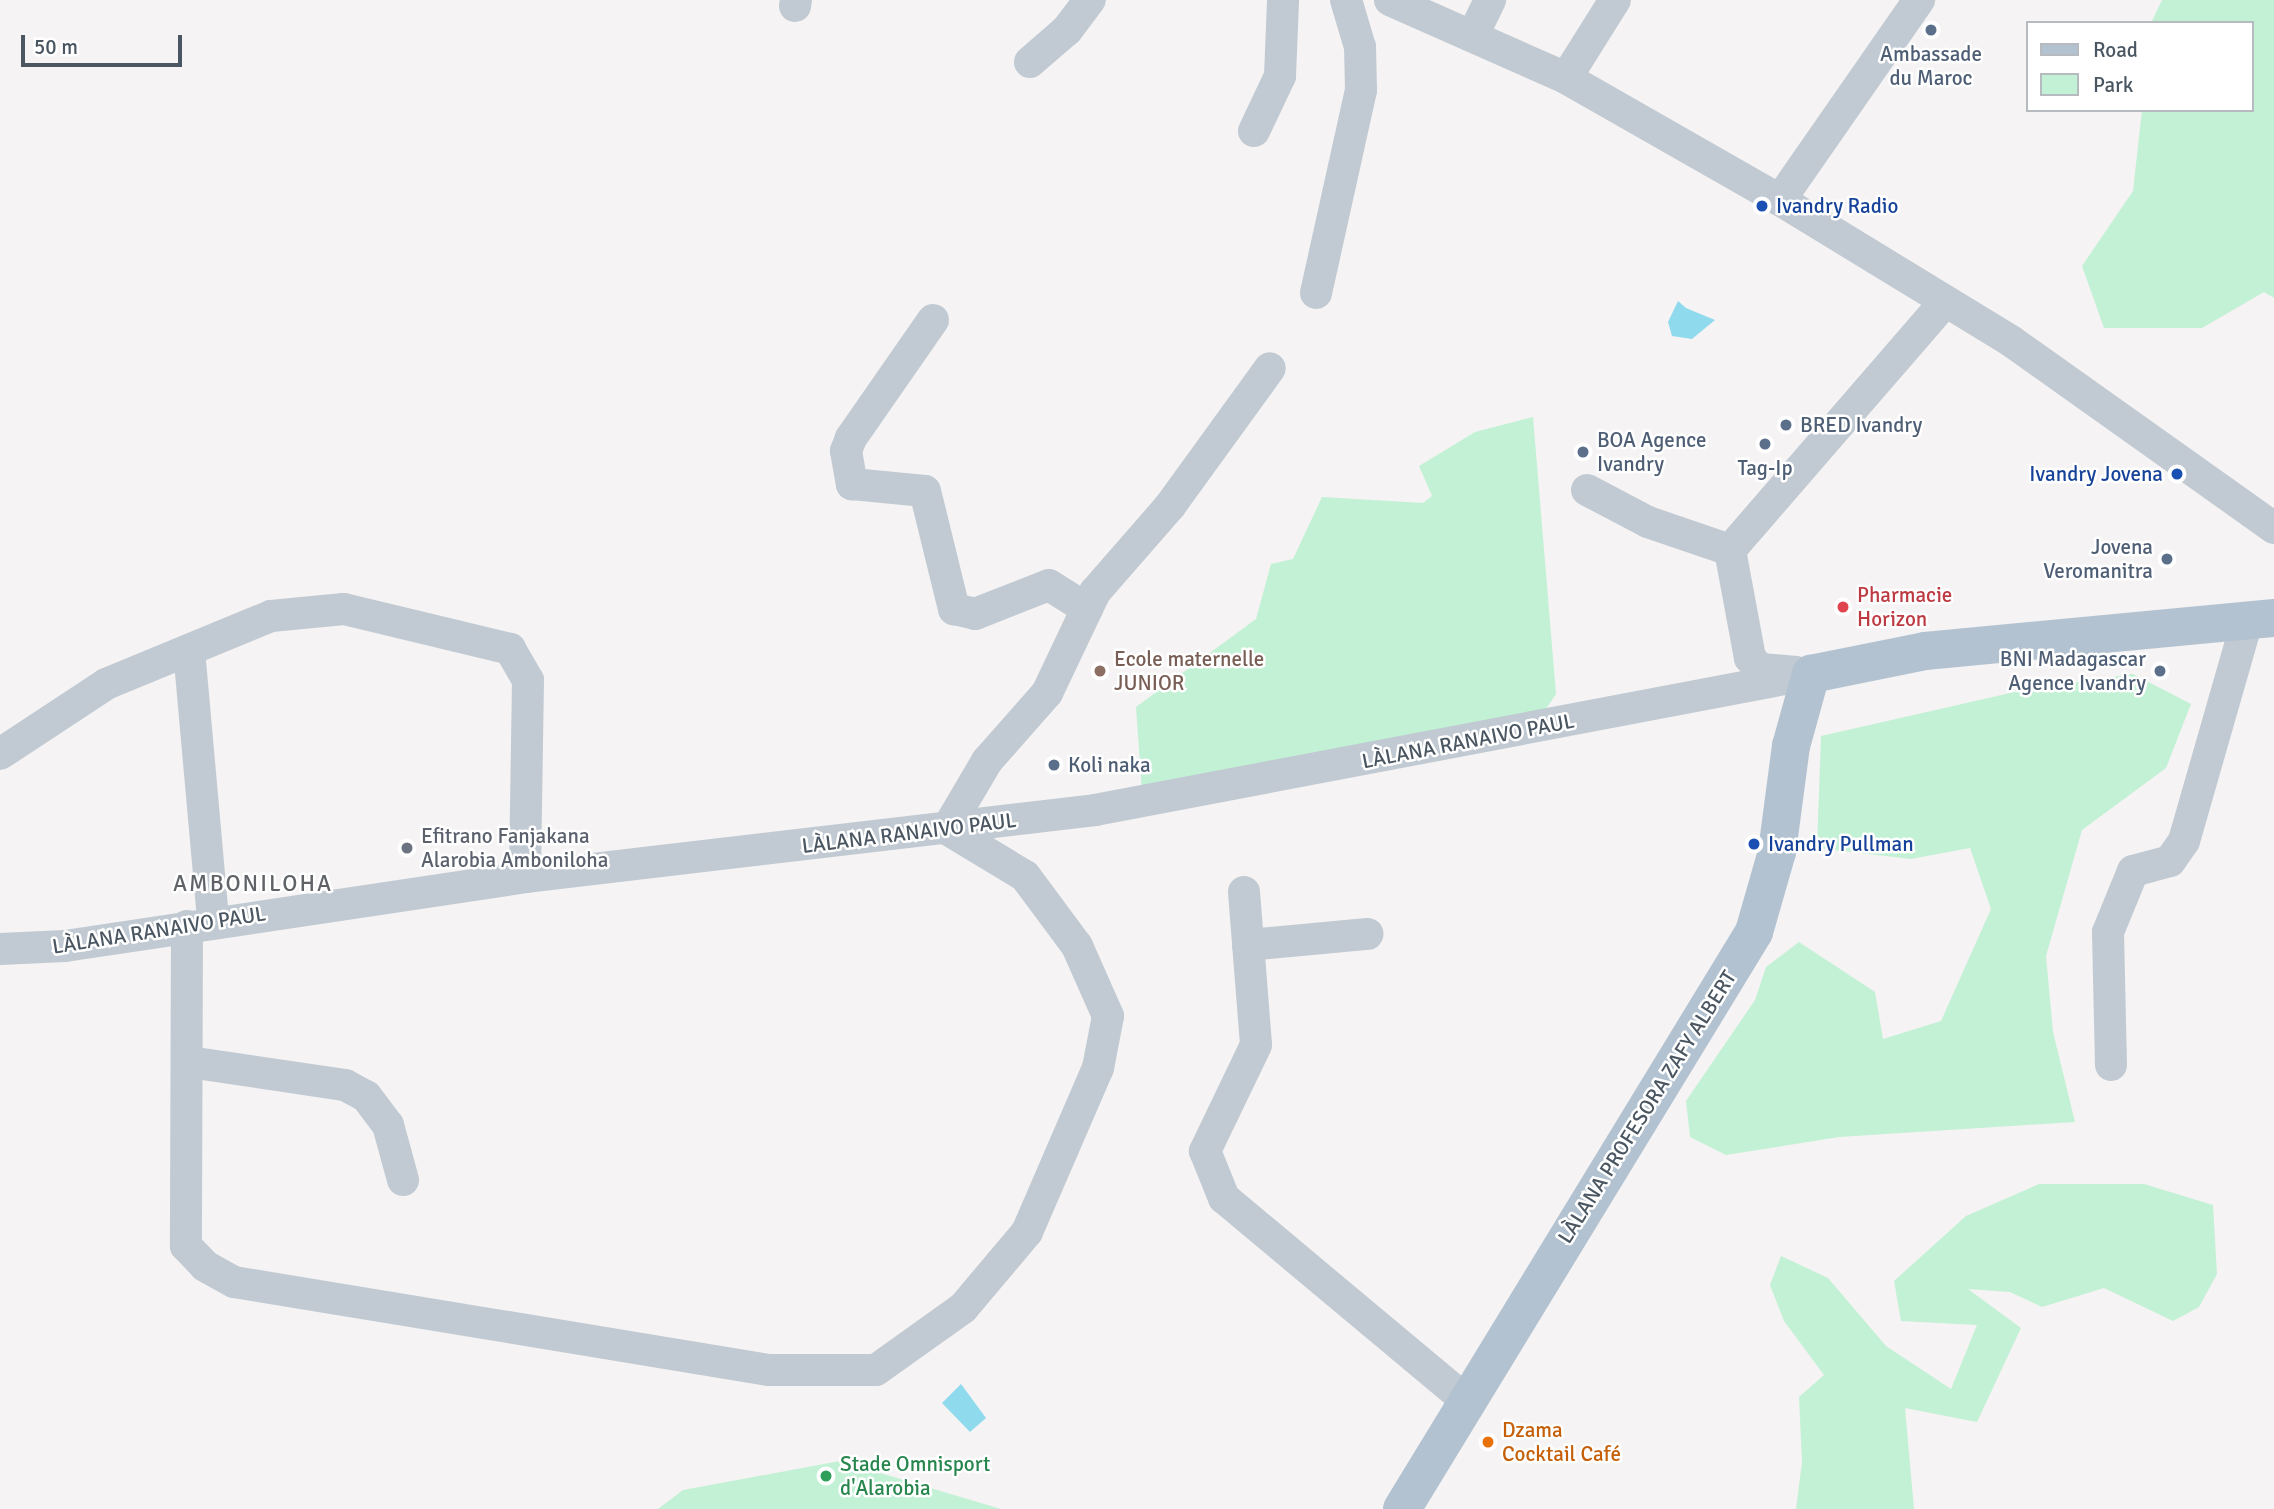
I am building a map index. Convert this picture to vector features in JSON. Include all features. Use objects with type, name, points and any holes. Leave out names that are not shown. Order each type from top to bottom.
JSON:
[{"type":"main road","points":[[1811,674],[1925,651],[2261,619]]},
{"type":"main road","name":"LÀLANA PROFESORA ZAFY ALBERT","points":[[1402,1509],[1754,932],[1777,852],[1791,746],[1811,674]]},
{"type":"street","points":[[1030,62],[1068,30],[1090,0]]},
{"type":"street","points":[[1254,131],[1280,76],[1283,0]]},
{"type":"street","points":[[1316,293],[1361,90],[1360,47],[1346,0]]},
{"type":"street","points":[[1390,0],[1566,78],[1780,201],[1945,302],[2274,528]]},
{"type":"street","points":[[1472,35],[1490,0]]},
{"type":"street","points":[[1566,78],[1615,0]]},
{"type":"street","points":[[1780,201],[1919,0]]},
{"type":"street","points":[[1730,550],[1945,302]]},
{"type":"street","points":[[933,320],[851,438],[846,451],[852,484],[925,491],[954,609],[975,614],[1049,585],[1087,609]]},
{"type":"street","points":[[188,664],[208,811],[189,1062],[186,1246],[234,1282],[769,1370],[876,1370],[962,1308],[1027,1232],[1098,1068],[1108,1016],[1077,946],[1025,876],[947,830],[987,761],[1047,693],[1087,609],[1231,428],[1270,368]]},
{"type":"street","points":[[1587,490],[1648,522],[1730,550]]},
{"type":"street","points":[[1730,550],[1750,658],[1760,669],[1811,674]]},
{"type":"street","points":[[0,754],[106,684],[156,663],[188,664],[271,616],[344,609],[510,649],[528,680],[525,877]]},
{"type":"street","points":[[2111,1065],[2108,932],[2133,872],[2169,861],[2184,841],[2261,619]]},
{"type":"street","name":"LÀLANA RANAIVO PAUL","points":[[0,949],[65,947],[200,924],[525,877],[947,830],[1148,801],[1811,674]]},
{"type":"street","points":[[1244,892],[1256,1045],[1205,1151],[1224,1198],[1467,1401]]},
{"type":"street","points":[[1248,945],[1367,934]]},
{"type":"street","points":[[189,1062],[345,1084],[366,1096],[388,1125],[403,1180]]},
{"type":"green space","points":[[2162,0],[2274,0],[2274,298],[2264,292],[2202,328],[2104,328],[2082,266],[2133,191],[2142,112],[2253,112],[2253,21],[2152,21]]},
{"type":"green space","points":[[1533,417],[1556,694],[1544,712],[1142,793],[1136,707],[1256,619],[1271,564],[1293,559],[1322,497],[1423,503],[1432,496],[1419,466],[1475,432]]},
{"type":"green space","points":[[2133,674],[2191,704],[2166,768],[2082,830],[2046,956],[2053,1032],[2075,1122],[1839,1137],[1726,1155],[1690,1137],[1686,1101],[1755,1000],[1766,967],[1799,942],[1875,992],[1883,1039],[1941,1021],[1991,909],[1970,848],[1911,859],[1817,848],[1821,736],[2028,689]]},
{"type":"green space","points":[[2039,1184],[2144,1184],[2213,1205],[2217,1274],[2199,1307],[2173,1321],[2104,1288],[2042,1307],[2010,1292],[1968,1289],[2021,1328],[1977,1422],[1905,1408],[1914,1509],[1796,1509],[1802,1462],[1799,1397],[1824,1375],[1784,1321],[1770,1285],[1781,1256],[1828,1278],[1886,1346],[1951,1389],[1977,1325],[1901,1321],[1894,1281],[1966,1216]]},
{"type":"green space","name":"Stade Omnisport d'Alarobia","points":[[840,1461],[1001,1509],[658,1509],[683,1490]]},
{"type":"water","points":[[1678,301],[1686,308],[1715,320],[1692,339],[1672,336],[1668,322]]},
{"type":"water","points":[[961,1384],[986,1418],[970,1432],[942,1403]]},
{"type":"place","name":"Ambassade du Maroc","points":[[1931,30]]},
{"type":"place","name":"Ivandry Radio","points":[[1762,206]]},
{"type":"place","name":"BRED Ivandry","points":[[1786,425]]},
{"type":"place","name":"Tag-Ip","points":[[1765,444]]},
{"type":"place","name":"BOA Agence Ivandry","points":[[1583,452]]},
{"type":"place","name":"Ivandry Jovena","points":[[2177,474]]},
{"type":"place","name":"Jovena Veromanitra","points":[[2167,559]]},
{"type":"place","name":"Pharmacie Horizon","points":[[1843,607]]},
{"type":"place","name":"Ecole maternelle JUNIOR","points":[[1100,671]]},
{"type":"place","name":"BNI Madagascar Agence Ivandry","points":[[2160,671]]},
{"type":"place","name":"Koli naka","points":[[1054,765]]},
{"type":"place","name":"Ivandry Pullman","points":[[1754,844]]},
{"type":"place","name":"Efitrano Fanjakana Alarobia Amboniloha","points":[[407,848]]},
{"type":"place","name":"Dzama Cocktail Café","points":[[1488,1442]]},
{"type":"place","name":"Stade Omnisport d'Alarobia","points":[[826,1476]]},
{"type":"district","name":"AMBONILOHA","points":[[253,884]]}]
